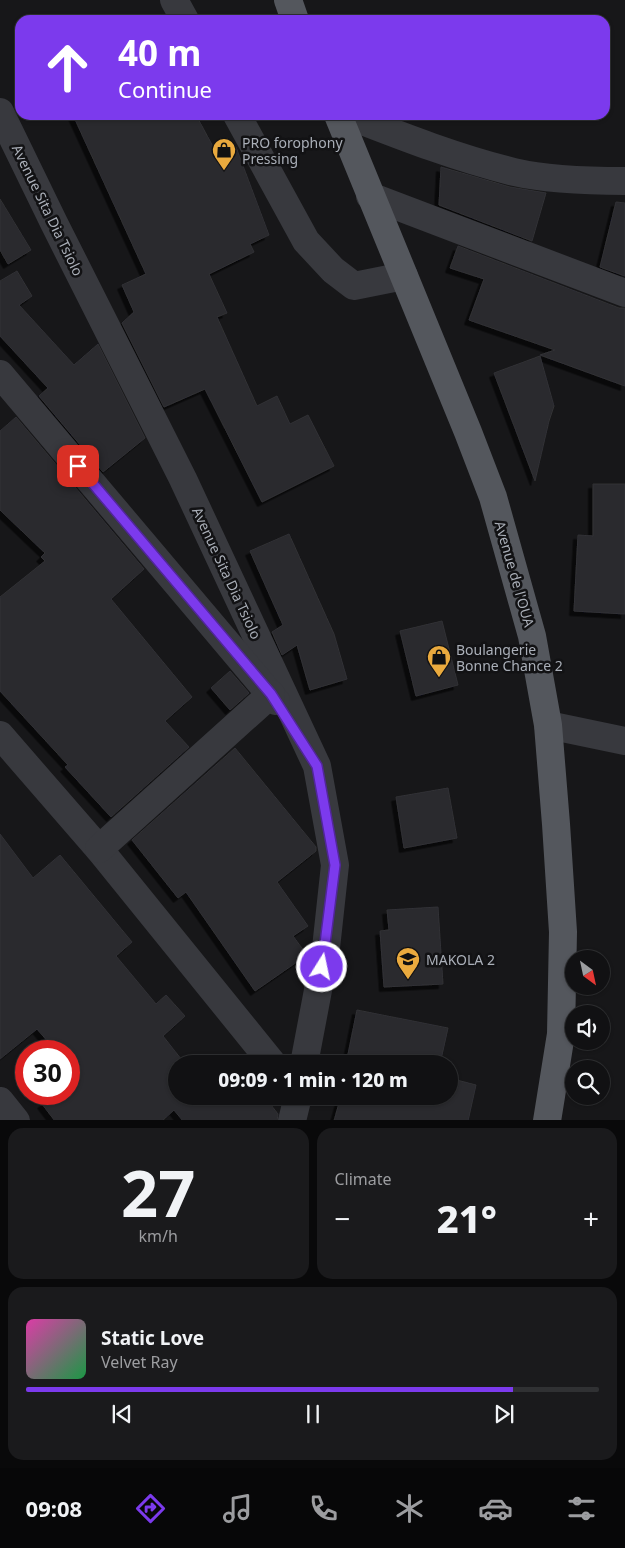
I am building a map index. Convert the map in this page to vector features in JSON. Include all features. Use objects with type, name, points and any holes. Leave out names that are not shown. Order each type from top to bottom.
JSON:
[{"type":"main road","points":[[288,0],[293,15]]},
{"type":"main road","name":"Avenue de l'OUA","points":[[340,120],[493,497],[532,636],[548,725],[563,932],[561,1034],[548,1120]]},
{"type":"street","points":[[174,0],[182,15]]},
{"type":"street","name":"Avenue Sita Dia Tsiolo","points":[[0,112],[183,478],[317,766],[335,865],[326,948],[306,1055]]},
{"type":"street","points":[[240,120],[306,241],[333,270],[354,286],[404,276]]},
{"type":"street","points":[[360,120],[422,144],[515,172],[583,181],[625,180]]},
{"type":"street","points":[[370,196],[625,293]]},
{"type":"street","points":[[0,374],[271,694],[317,766]]},
{"type":"street","points":[[99,849],[271,694]]},
{"type":"street","points":[[548,725],[625,741]]},
{"type":"street","points":[[0,735],[99,849],[266,1055]]},
{"type":"street","points":[[0,1101],[16,1120]]},
{"type":"street","points":[[292,1120],[296,1105]]},
{"type":"building","points":[[75,120],[199,120],[217,154],[236,147],[269,235],[250,244],[254,252],[209,274],[227,313],[217,317],[257,406],[277,396],[290,424],[308,415],[334,466],[262,502],[205,389],[164,407],[122,323],[134,312],[122,285],[146,274]]},
{"type":"building","points":[[441,167],[510,187],[546,193],[532,241],[439,205]]},
{"type":"building","points":[[0,199],[31,250],[8,264],[0,250]]},
{"type":"building","points":[[616,202],[625,203],[625,276],[600,267]]},
{"type":"building","points":[[458,246],[619,308],[625,308],[625,386],[540,355],[555,350],[469,320],[484,279],[450,268]]},
{"type":"building","points":[[17,271],[32,296],[19,305],[74,365],[98,344],[145,438],[103,472],[39,396],[48,388],[0,336],[0,281]]},
{"type":"building","points":[[540,356],[554,406],[535,481],[494,373]]},
{"type":"building","points":[[16,417],[144,569],[111,599],[192,697],[165,721],[189,747],[111,817],[65,767],[68,765],[0,691],[0,597],[45,561],[41,557],[45,553],[0,510],[0,431]]},
{"type":"building","points":[[593,484],[625,484],[625,614],[574,611],[578,535],[593,536]]},
{"type":"building","points":[[289,534],[334,634],[347,679],[310,690],[297,645],[282,655],[272,632],[283,625],[250,551]]},
{"type":"building","points":[[442,621],[458,685],[416,696],[400,631]]},
{"type":"building","points":[[230,671],[249,693],[230,710],[211,688]]},
{"type":"building","points":[[235,748],[316,847],[316,851],[277,882],[308,926],[293,936],[307,955],[255,991],[186,892],[178,898],[132,840]]},
{"type":"building","points":[[448,788],[457,838],[404,848],[396,797]]},
{"type":"building","points":[[0,834],[33,878],[60,855],[132,942],[116,956],[156,1004],[166,995],[185,1016],[163,1036],[178,1055],[168,1055],[168,1105],[271,1105],[278,1114],[277,1120],[182,1120],[174,1110],[163,1120],[54,1120],[43,1105],[80,1105],[80,1040],[46,1040],[37,1029],[23,1040],[15,1040],[15,1047],[0,1059]]},
{"type":"building","points":[[438,907],[443,984],[384,987],[380,931],[389,930],[387,910]]},
{"type":"building","points":[[357,1010],[448,1028],[442,1055],[348,1055]]},
{"type":"building","points":[[458,1080],[476,1085],[468,1120],[334,1120],[338,1105],[458,1105]]},
{"type":"place","name":"PRO forophony Pressing","points":[[224,171]]},
{"type":"place","name":"Boulangerie Bonne Chance 2","points":[[439,678]]},
{"type":"place","name":"MAKOLA 2","points":[[408,980]]},
{"type":"route","points":[[78,466],[271,694],[317,766],[335,865],[326,948],[322,967]]}]
